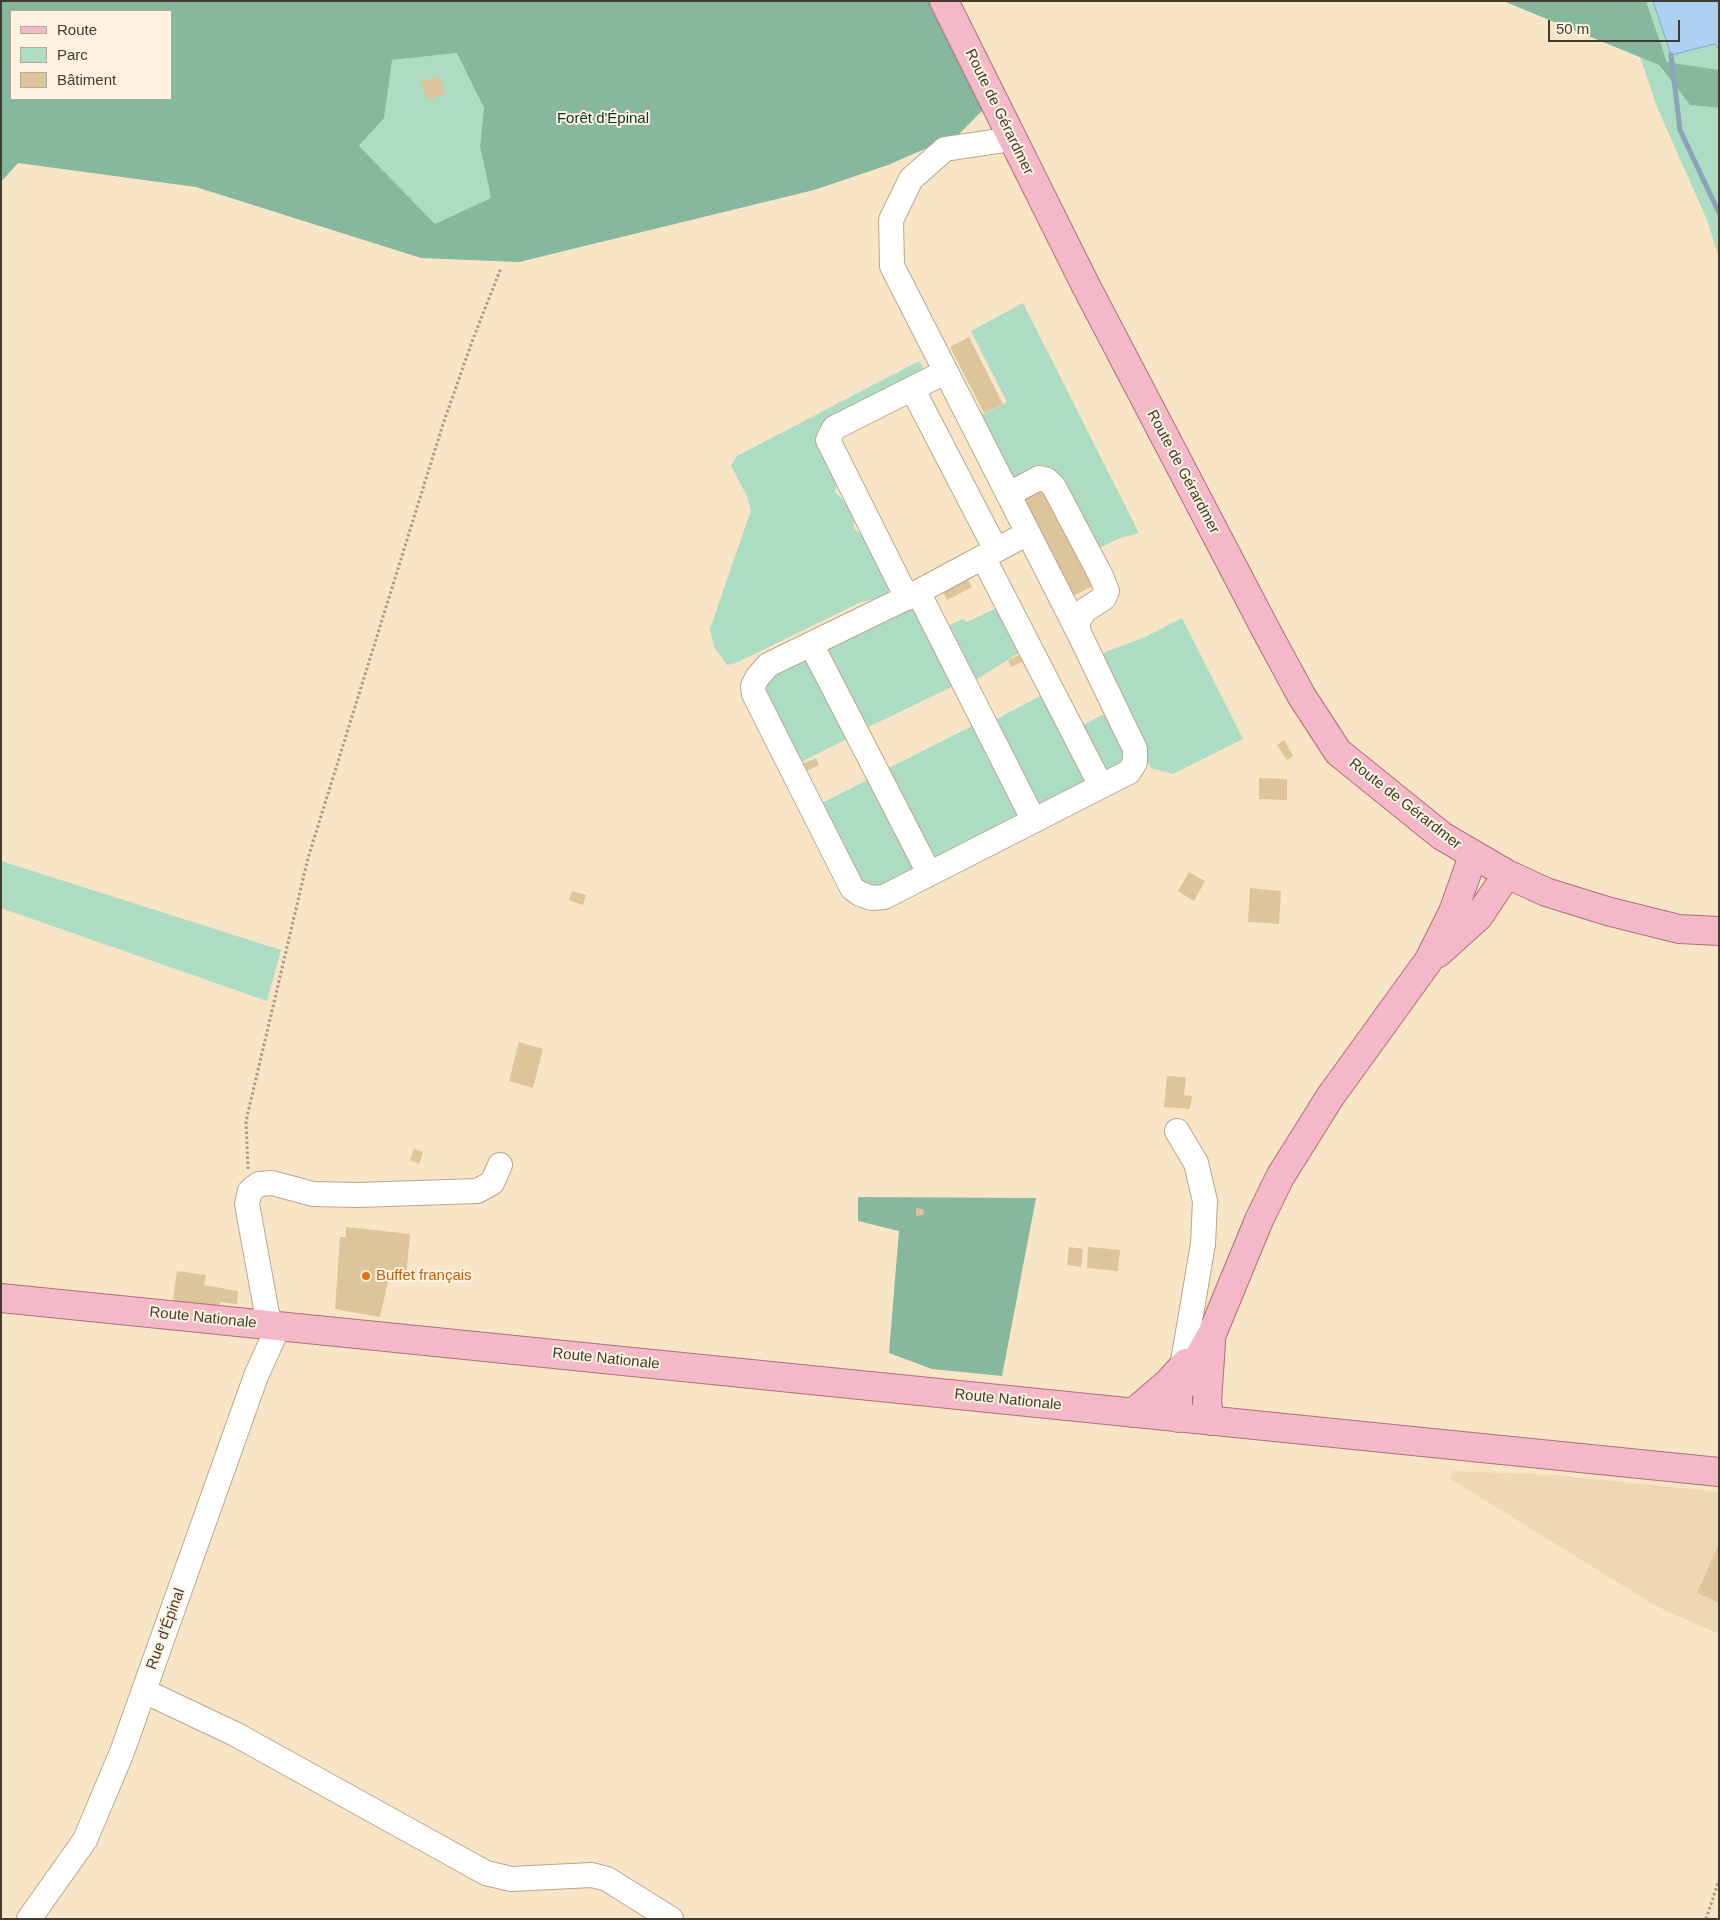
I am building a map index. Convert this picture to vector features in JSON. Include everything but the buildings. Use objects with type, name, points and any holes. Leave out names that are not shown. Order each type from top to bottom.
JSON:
[{"type":"main road","name":"Route de Gérardmer","points":[[944,1],[1086,286],[1301,695],[1338,752],[1442,836],[1506,874],[1546,892],[1607,911],[1679,929],[1719,931]]},
{"type":"main road","points":[[1178,1418],[1178,1393],[1212,1334],[1259,1220],[1280,1177],[1330,1097],[1429,960],[1453,912],[1473,856]]},
{"type":"main road","points":[[1429,960],[1480,916],[1506,874]]},
{"type":"main road","name":"Route Nationale","points":[[1,1298],[1719,1472]]},
{"type":"main road","points":[[1133,1413],[1168,1382],[1212,1334]]},
{"type":"main road","points":[[1210,1421],[1206,1402],[1212,1334]]},
{"type":"street","points":[[1012,139],[945,149],[911,179],[891,220],[892,266],[1079,633],[1135,749],[1136,762],[1129,772],[884,896],[872,898],[860,894],[852,888],[754,694],[753,686],[761,671],[913,595],[1028,533]]},
{"type":"street","points":[[945,372],[913,390],[834,428],[828,440],[1033,819]]},
{"type":"street","points":[[913,390],[989,554],[1101,786]]},
{"type":"street","points":[[1009,494],[1039,478],[1047,480],[1054,487],[1101,576],[1107,592],[1104,598],[1085,610],[1077,623],[1079,633]]},
{"type":"street","points":[[812,644],[929,873]]},
{"type":"street","points":[[1177,1131],[1196,1163],[1205,1201],[1202,1244],[1182,1366]]},
{"type":"street","points":[[273,1325],[267,1314],[247,1204],[250,1191],[259,1184],[272,1183],[313,1194],[477,1191],[492,1183],[500,1165]]},
{"type":"street","name":"Rue d’Épinal","points":[[29,1919],[85,1840],[144,1691],[256,1376],[274,1334],[273,1325]]},
{"type":"street","points":[[144,1691],[235,1734],[486,1873],[511,1879],[592,1875],[607,1878],[671,1919]]},
{"type":"path","points":[[250,1191],[246,1121],[308,858],[443,424],[473,339],[501,268]]},
{"type":"path","points":[[1706,1919],[1719,1880]]},
{"type":"shaded area","points":[[1453,1471],[1557,1475],[1719,1492],[1719,1634],[1656,1606],[1449,1478]]},
{"type":"green space","name":"Forêt d'Épinal","points":[[1,1],[936,1],[987,106],[959,134],[888,165],[814,190],[519,262],[421,258],[196,187],[18,163],[1,182]],"holes":[[[457,53],[484,108],[480,146],[491,198],[435,224],[359,146],[384,118],[392,60]]]},
{"type":"green space","points":[[1503,1],[1646,1],[1667,62],[1719,70],[1719,108],[1690,105],[1659,65]]},
{"type":"green space","points":[[1646,1],[1719,1],[1719,70],[1667,62]]},
{"type":"green space","points":[[458,53],[484,108],[480,146],[491,198],[436,225],[359,147],[384,117],[391,60]]},
{"type":"green space","points":[[1640,57],[1659,65],[1690,105],[1719,108],[1719,258],[1707,220],[1657,107]]},
{"type":"green space","points":[[1023,303],[1139,533],[1118,539],[1095,550],[1052,468],[1042,465],[1035,474],[1012,480],[1000,459],[999,450],[993,446],[982,415],[1007,402],[971,331]]},
{"type":"green space","points":[[919,361],[927,374],[817,430],[837,483],[835,492],[854,516],[854,529],[859,533],[866,532],[890,587],[887,593],[884,597],[861,602],[736,663],[727,665],[714,647],[710,629],[751,510],[747,496],[731,466],[737,456]]},
{"type":"green space","points":[[1003,605],[1025,649],[969,684],[941,629],[963,619],[967,622]]},
{"type":"green space","points":[[915,606],[960,683],[860,731],[826,651],[829,645]]},
{"type":"green space","points":[[1182,618],[1243,739],[1173,774],[1151,768],[1099,664],[1099,659],[1105,652],[1143,638]]},
{"type":"green space","points":[[805,659],[853,736],[795,765],[758,696],[763,677]]},
{"type":"green space","points":[[1046,693],[1086,778],[1084,784],[1039,804],[1031,801],[989,723]]},
{"type":"green space","points":[[1109,711],[1127,756],[1115,773],[1099,771],[1077,729]]},
{"type":"green space","points":[[980,722],[1019,817],[933,860],[881,772]]},
{"type":"green space","points":[[873,777],[914,868],[910,874],[867,892],[816,806]]},
{"type":"green space","points":[[1,861],[281,950],[267,1001],[1,908]]},
{"type":"green space","points":[[858,1197],[1036,1198],[1002,1376],[932,1369],[889,1353],[899,1231],[858,1221]]},
{"type":"water","points":[[1653,1],[1719,1],[1719,49],[1715,44],[1671,55]]},
{"type":"waterway","points":[[1671,55],[1680,130],[1719,213]]},
{"type":"place","name":"Buffet français","points":[[366,1276]]}]
